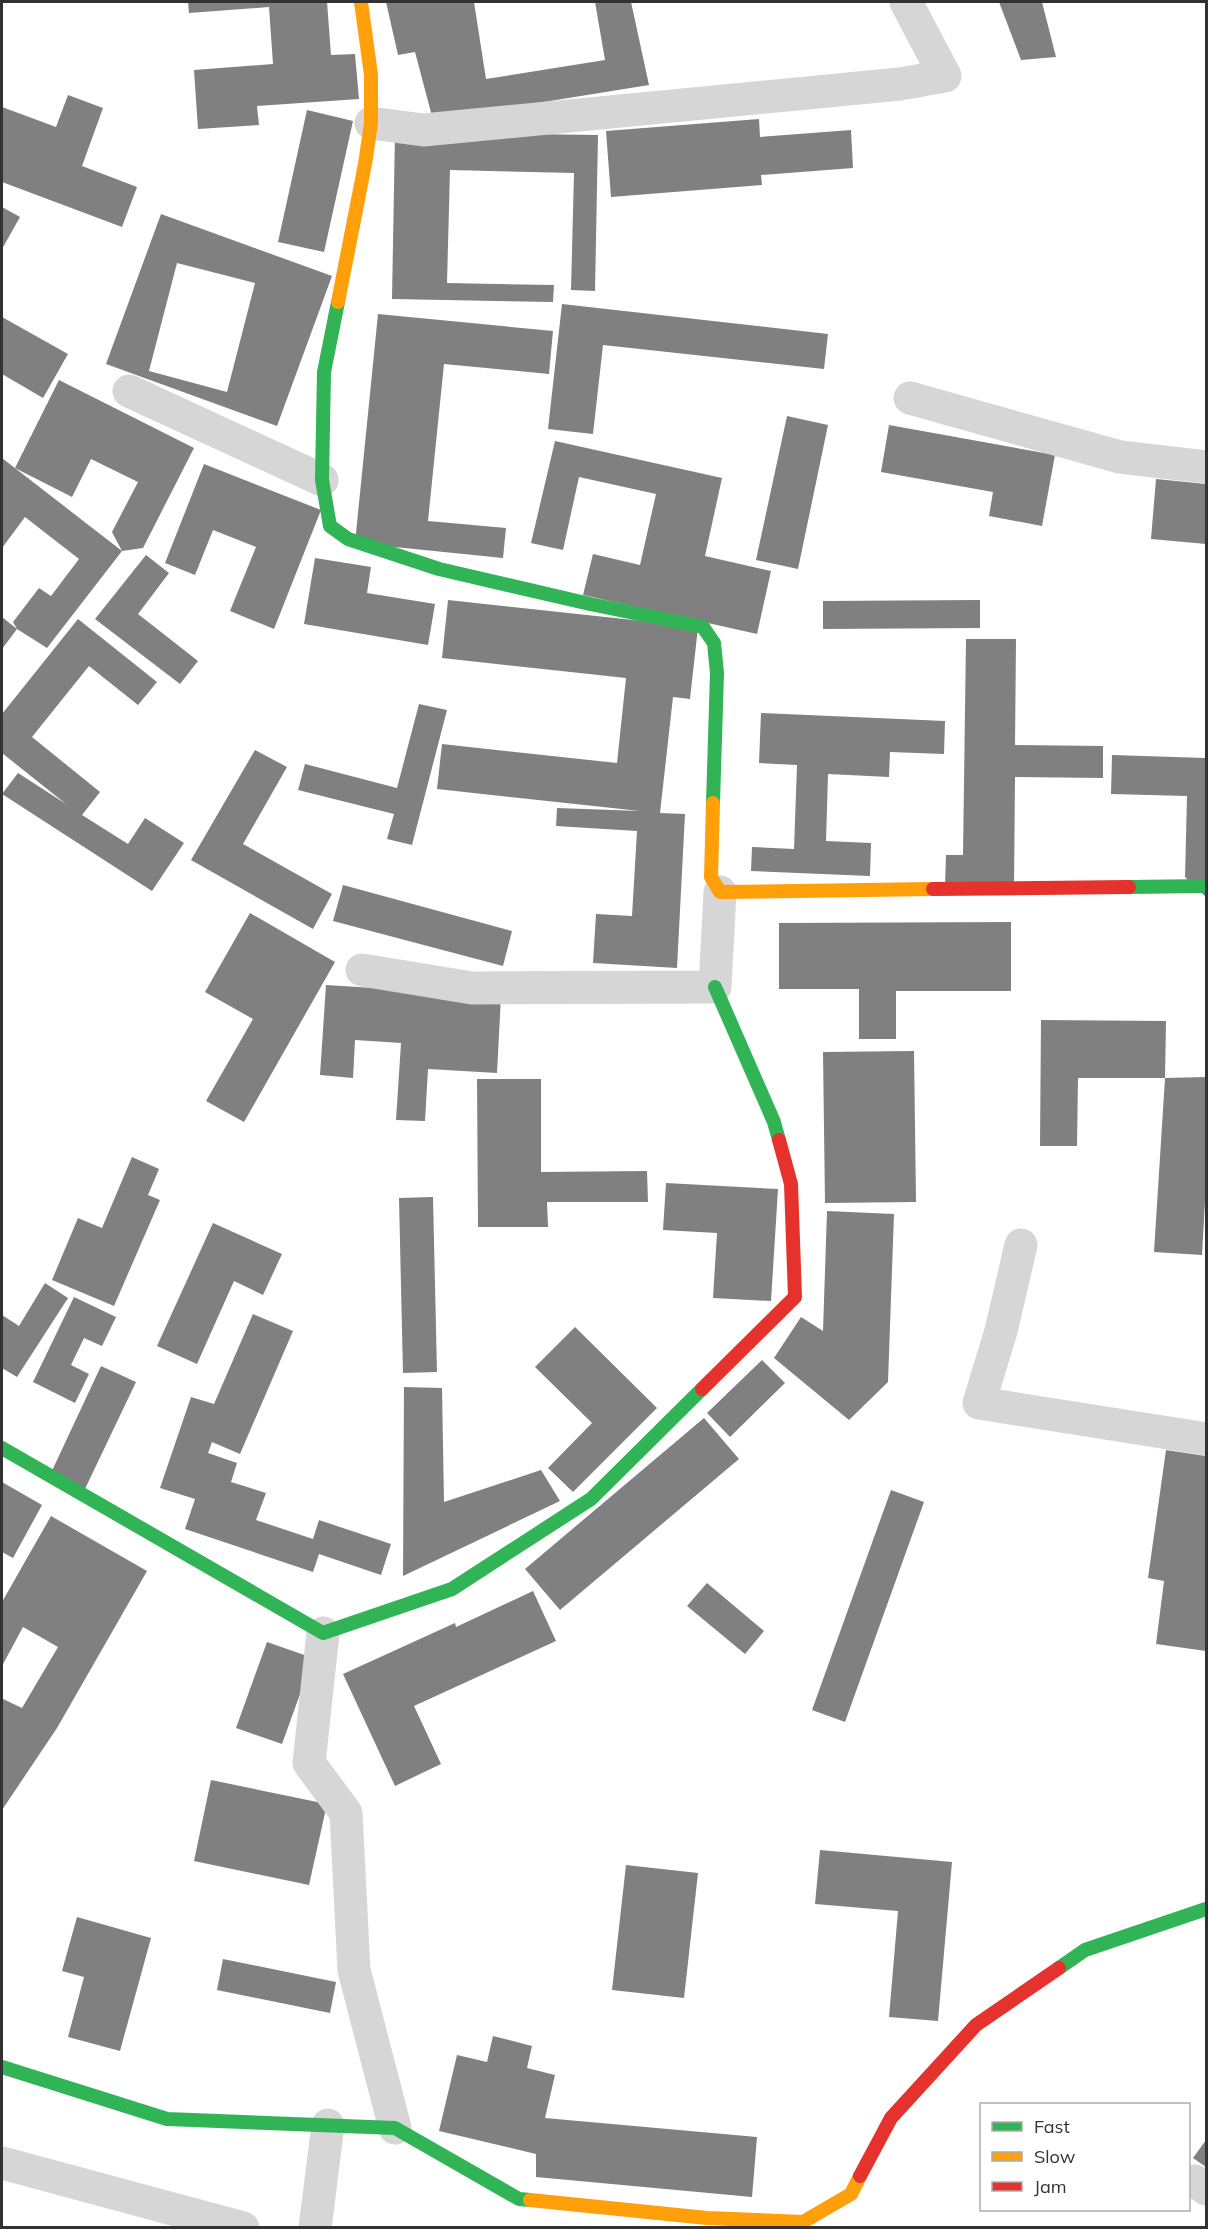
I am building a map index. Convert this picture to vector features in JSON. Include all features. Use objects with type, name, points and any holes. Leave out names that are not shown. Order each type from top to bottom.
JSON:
[{"type":"street","points":[[2,1448],[323,1633],[452,1589],[591,1499],[795,1297],[791,1184],[774,1122],[715,987],[720,892],[711,876],[717,673],[714,643],[703,627],[439,569],[348,539],[330,526],[322,480],[324,372],[365,164],[370,123],[370,75],[361,2]]},
{"type":"street","points":[[370,123],[423,130],[900,84],[945,76],[906,2]]},
{"type":"street","points":[[129,391],[322,480]]},
{"type":"street","points":[[910,398],[1120,457],[1206,467]]},
{"type":"street","points":[[720,892],[1206,886]]},
{"type":"street","points":[[362,970],[472,988],[715,987]]},
{"type":"street","points":[[1021,1245],[1001,1332],[979,1403],[1206,1439]]},
{"type":"street","points":[[323,1633],[309,1763],[346,1814],[354,1970],[394,2128]]},
{"type":"street","points":[[2,2067],[167,2119],[394,2128],[519,2199],[707,2218],[803,2222],[851,2194],[891,2118],[976,2025],[1085,1950],[1206,1909]]},
{"type":"street","points":[[315,2228],[328,2125]]},
{"type":"street","points":[[2,2163],[243,2228]]},
{"type":"building","points":[[188,2],[327,2],[331,55],[355,54],[359,99],[257,106],[259,125],[198,129],[194,70],[273,64],[269,7],[189,13]]},
{"type":"building","points":[[386,2],[474,2],[486,79],[605,60],[595,2],[631,2],[649,85],[433,120],[415,52],[398,55]]},
{"type":"building","points":[[999,2],[1042,2],[1056,57],[1021,60]]},
{"type":"building","points":[[68,95],[103,108],[82,166],[137,187],[122,227],[2,182],[2,107],[56,127]]},
{"type":"building","points":[[307,110],[353,121],[324,252],[278,242]]},
{"type":"building","points":[[759,119],[760,137],[851,130],[853,168],[761,175],[762,185],[611,197],[606,131]]},
{"type":"building","points":[[395,132],[598,135],[595,291],[571,290],[574,173],[450,170],[447,283],[554,285],[553,302],[392,299]]},
{"type":"building","points":[[2,207],[20,217],[2,249]]},
{"type":"building","points":[[161,214],[332,276],[277,426],[106,364]],"holes":[[[177,263],[255,283],[227,392],[149,371]]]},
{"type":"building","points":[[562,304],[828,334],[824,369],[603,345],[593,434],[548,429]]},
{"type":"building","points":[[378,314],[553,331],[549,374],[444,364],[428,521],[506,528],[503,558],[355,543]]},
{"type":"building","points":[[2,317],[68,354],[43,398],[2,374]]},
{"type":"building","points":[[59,380],[194,448],[143,548],[122,551],[112,532],[138,482],[91,459],[72,497],[15,468]]},
{"type":"building","points":[[787,416],[828,425],[798,569],[756,560]]},
{"type":"building","points":[[889,425],[1055,455],[1042,526],[989,516],[993,492],[881,472]]},
{"type":"building","points":[[555,441],[722,478],[705,556],[771,571],[757,634],[583,595],[593,554],[640,565],[656,494],[579,477],[563,550],[531,543]]},
{"type":"building","points":[[2,458],[122,551],[47,648],[17,629],[13,622],[39,588],[51,596],[79,559],[25,517],[2,548]]},
{"type":"building","points":[[204,464],[321,510],[274,629],[230,611],[256,547],[213,530],[195,575],[165,563]]},
{"type":"building","points":[[1156,479],[1206,484],[1206,544],[1151,539]]},
{"type":"building","points":[[146,555],[169,573],[138,614],[198,661],[180,684],[95,619]]},
{"type":"building","points":[[315,558],[371,567],[367,593],[435,604],[428,645],[304,624]]},
{"type":"building","points":[[448,600],[698,627],[690,699],[673,697],[660,813],[685,814],[677,968],[593,963],[596,914],[632,916],[637,831],[556,826],[557,808],[640,811],[437,789],[442,744],[617,763],[626,678],[442,658]]},
{"type":"building","points":[[980,600],[980,628],[823,629],[823,601]]},
{"type":"building","points":[[2,617],[17,629],[2,649]]},
{"type":"building","points":[[78,619],[157,682],[138,705],[89,666],[32,737],[100,792],[82,815],[128,844],[145,818],[184,843],[152,891],[2,794],[18,773],[66,804],[2,753],[2,714]]},
{"type":"building","points":[[966,639],[1016,639],[1015,745],[1103,746],[1103,778],[1015,777],[1014,888],[945,887],[946,855],[963,855]]},
{"type":"building","points":[[419,704],[447,710],[412,845],[387,839],[394,814],[298,790],[305,764],[397,788]]},
{"type":"building","points":[[761,713],[945,721],[944,754],[890,752],[889,777],[828,774],[826,841],[871,843],[870,876],[751,871],[752,847],[794,849],[797,765],[759,763]]},
{"type":"building","points":[[255,750],[287,767],[243,844],[332,894],[313,929],[191,860]]},
{"type":"building","points":[[1112,755],[1206,758],[1206,897],[1185,877],[1187,796],[1111,794]]},
{"type":"building","points":[[343,885],[512,931],[503,966],[333,921]]},
{"type":"building","points":[[250,913],[335,962],[244,1122],[206,1101],[253,1019],[205,992]]},
{"type":"building","points":[[1011,922],[1011,991],[896,991],[896,1039],[859,1039],[859,989],[779,989],[779,923]]},
{"type":"building","points":[[326,985],[501,996],[497,1073],[428,1069],[425,1121],[396,1120],[401,1043],[355,1040],[353,1078],[320,1075]]},
{"type":"building","points":[[1041,1020],[1166,1021],[1165,1078],[1078,1078],[1077,1146],[1040,1146]]},
{"type":"building","points":[[914,1051],[916,1202],[825,1203],[823,1052]]},
{"type":"building","points":[[1206,1077],[1206,1183],[1202,1255],[1154,1252],[1165,1078]]},
{"type":"building","points":[[477,1079],[541,1079],[541,1172],[647,1171],[648,1202],[547,1202],[548,1227],[478,1227]]},
{"type":"building","points":[[132,1157],[159,1169],[148,1195],[160,1200],[114,1306],[52,1280],[78,1218],[102,1228]]},
{"type":"building","points":[[666,1183],[778,1189],[771,1301],[713,1298],[717,1233],[663,1230]]},
{"type":"building","points":[[433,1197],[437,1372],[403,1373],[399,1198]]},
{"type":"building","points":[[827,1211],[894,1214],[888,1382],[849,1420],[774,1358],[801,1317],[823,1331]]},
{"type":"building","points":[[213,1223],[282,1254],[263,1295],[234,1281],[197,1364],[157,1346]]},
{"type":"building","points":[[45,1283],[68,1298],[17,1377],[2,1368],[2,1315],[19,1326]]},
{"type":"building","points":[[74,1297],[116,1317],[102,1346],[84,1338],[71,1365],[89,1374],[75,1403],[33,1382]]},
{"type":"building","points":[[253,1314],[293,1331],[240,1454],[212,1442],[208,1453],[237,1463],[231,1482],[266,1493],[256,1520],[313,1539],[319,1520],[391,1544],[381,1575],[319,1554],[313,1572],[185,1529],[195,1499],[160,1488],[191,1397],[214,1404]]},
{"type":"building","points":[[575,1327],[657,1408],[573,1492],[548,1468],[592,1423],[535,1367]]},
{"type":"building","points":[[762,1360],[785,1383],[730,1437],[707,1413]]},
{"type":"building","points":[[101,1366],[136,1382],[84,1491],[50,1475]]},
{"type":"building","points":[[404,1387],[442,1388],[444,1502],[541,1470],[560,1501],[403,1576]]},
{"type":"building","points":[[704,1418],[739,1459],[560,1610],[525,1569]]},
{"type":"building","points":[[1166,1450],[1206,1456],[1206,1651],[1156,1644],[1164,1581],[1148,1578]]},
{"type":"building","points":[[2,1482],[42,1505],[13,1558],[2,1552]]},
{"type":"building","points":[[891,1490],[924,1502],[845,1722],[812,1710]]},
{"type":"building","points":[[51,1516],[147,1571],[57,1728],[2,1810],[2,1701],[3,1699],[22,1708],[58,1647],[23,1627],[2,1666],[2,1602]]},
{"type":"building","points":[[707,1583],[764,1631],[745,1654],[687,1606]]},
{"type":"building","points":[[533,1591],[556,1641],[414,1706],[441,1764],[395,1786],[343,1674],[455,1623],[456,1627]]},
{"type":"building","points":[[267,1642],[313,1658],[282,1744],[236,1728]]},
{"type":"building","points":[[211,1780],[327,1804],[309,1885],[194,1861]]},
{"type":"building","points":[[820,1850],[952,1862],[938,2021],[889,2017],[898,1911],[815,1904]]},
{"type":"building","points":[[626,1865],[698,1873],[684,1998],[612,1990]]},
{"type":"building","points":[[77,1917],[151,1938],[120,2051],[68,2037],[84,1977],[62,1971]]},
{"type":"building","points":[[223,1959],[336,1982],[330,2013],[217,1990]]},
{"type":"building","points":[[493,2036],[532,2046],[527,2068],[555,2075],[545,2118],[757,2137],[752,2197],[536,2177],[536,2154],[439,2131],[457,2055],[487,2062]]},
{"type":"building","points":[[1206,2140],[1206,2167],[1193,2158]]},
{"type":"traffic: fast","points":[[338,302],[324,372],[322,480],[330,526],[348,539],[439,569],[703,627],[714,643],[717,673],[713,803]]},
{"type":"traffic: fast","points":[[1129,887],[1206,886]]},
{"type":"traffic: fast","points":[[715,987],[774,1122],[779,1140]]},
{"type":"traffic: fast","points":[[2,1448],[323,1633],[452,1589],[591,1499],[702,1389]]},
{"type":"traffic: fast","points":[[1059,1968],[1085,1950],[1206,1909]]},
{"type":"traffic: fast","points":[[2,2067],[167,2119],[395,2128],[519,2199],[530,2200]]},
{"type":"traffic: slow","points":[[338,302],[371,123],[371,75],[361,2]]},
{"type":"traffic: slow","points":[[713,803],[711,877],[720,892],[933,889]]},
{"type":"traffic: slow","points":[[530,2200],[707,2218],[803,2222],[851,2194],[860,2176]]},
{"type":"traffic: jam","points":[[933,889],[1129,887]]},
{"type":"traffic: jam","points":[[702,1389],[795,1297],[791,1184],[779,1140]]},
{"type":"traffic: jam","points":[[860,2176],[891,2118],[976,2025],[1059,1968]]}]
